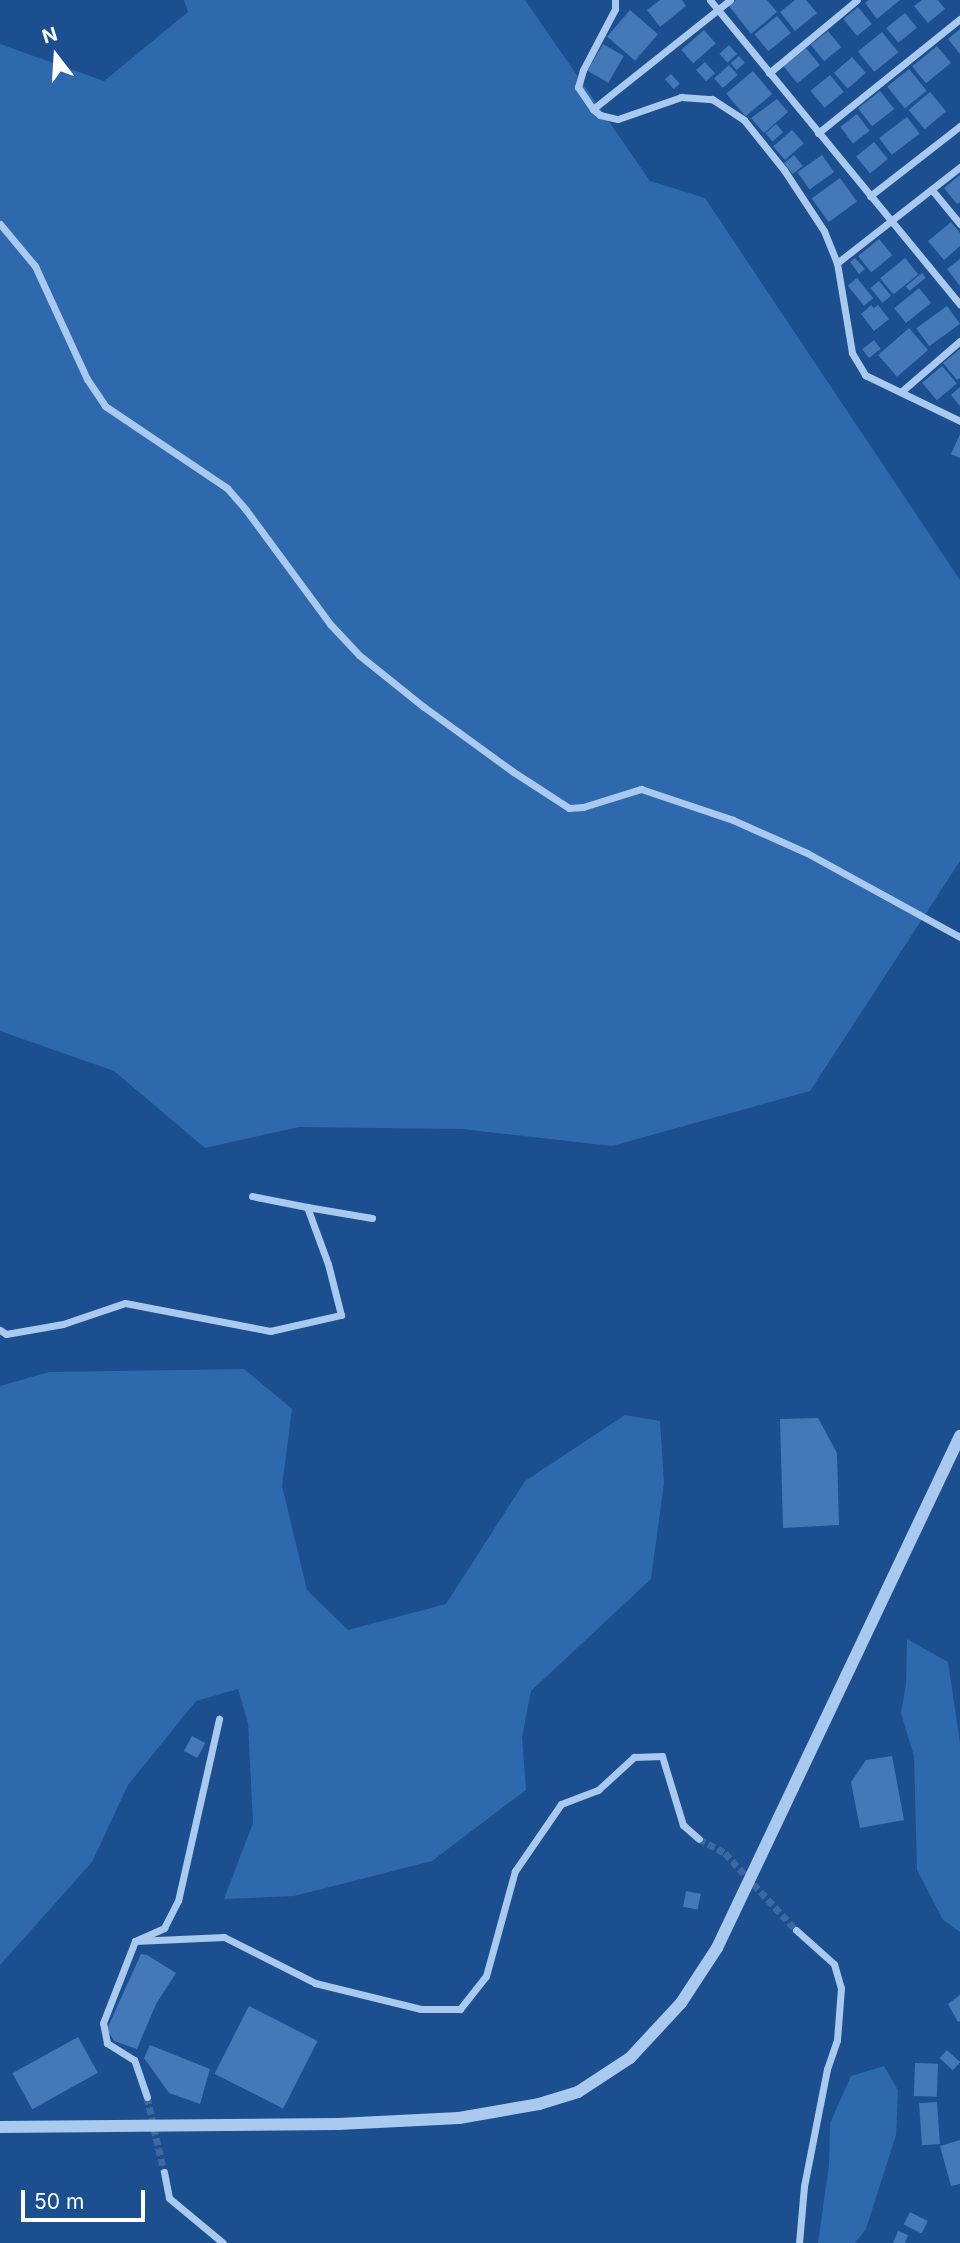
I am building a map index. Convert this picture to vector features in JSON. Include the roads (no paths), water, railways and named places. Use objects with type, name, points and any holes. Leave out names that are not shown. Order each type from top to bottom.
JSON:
[{"type":"street","points":[[615,0],[615,9],[583,70],[578,87],[593,108],[600,115],[618,119],[681,97],[712,99],[744,120],[784,170],[824,231],[837,263],[852,353],[865,375],[960,421]]},
{"type":"street","points":[[710,0],[960,304]]},
{"type":"street","points":[[593,108],[730,0]]},
{"type":"street","points":[[769,73],[858,0]]},
{"type":"street","points":[[818,133],[960,19]]},
{"type":"street","points":[[870,197],[960,126]]},
{"type":"street","points":[[837,263],[960,167]]},
{"type":"street","points":[[932,190],[960,224]]},
{"type":"street","points":[[0,224],[35,266],[87,379],[105,406],[227,488],[330,624],[359,655],[424,707],[569,808],[583,807],[641,789],[733,820],[807,853],[960,937]]},
{"type":"street","points":[[902,391],[960,341]]},
{"type":"street","points":[[252,1196],[372,1218]]},
{"type":"street","points":[[0,1330],[6,1334],[63,1324],[125,1303],[271,1332],[341,1315],[328,1264],[307,1207]]},
{"type":"street","points":[[0,2127],[338,2124],[459,2118],[539,2104],[578,2092],[630,2058],[681,2003],[717,1948],[960,1436]]},
{"type":"street","points":[[147,2097],[134,2060],[107,2043],[103,2023],[135,1941],[164,1928],[178,1901],[219,1719]]},
{"type":"street","points":[[135,1941],[224,1937],[315,1983],[421,2009],[460,2009],[486,1976],[515,1871],[561,1804],[598,1790],[635,1757],[662,1756],[683,1825],[699,1839]]},
{"type":"street","points":[[796,1930],[834,1964],[841,1988],[836,2040],[827,2069],[804,2186],[799,2243]]},
{"type":"street","points":[[164,2172],[169,2198],[223,2243]]},
{"type":"tunnel","points":[[699,1839],[725,1853],[796,1930]]},
{"type":"tunnel","points":[[147,2097],[164,2172]]}]
